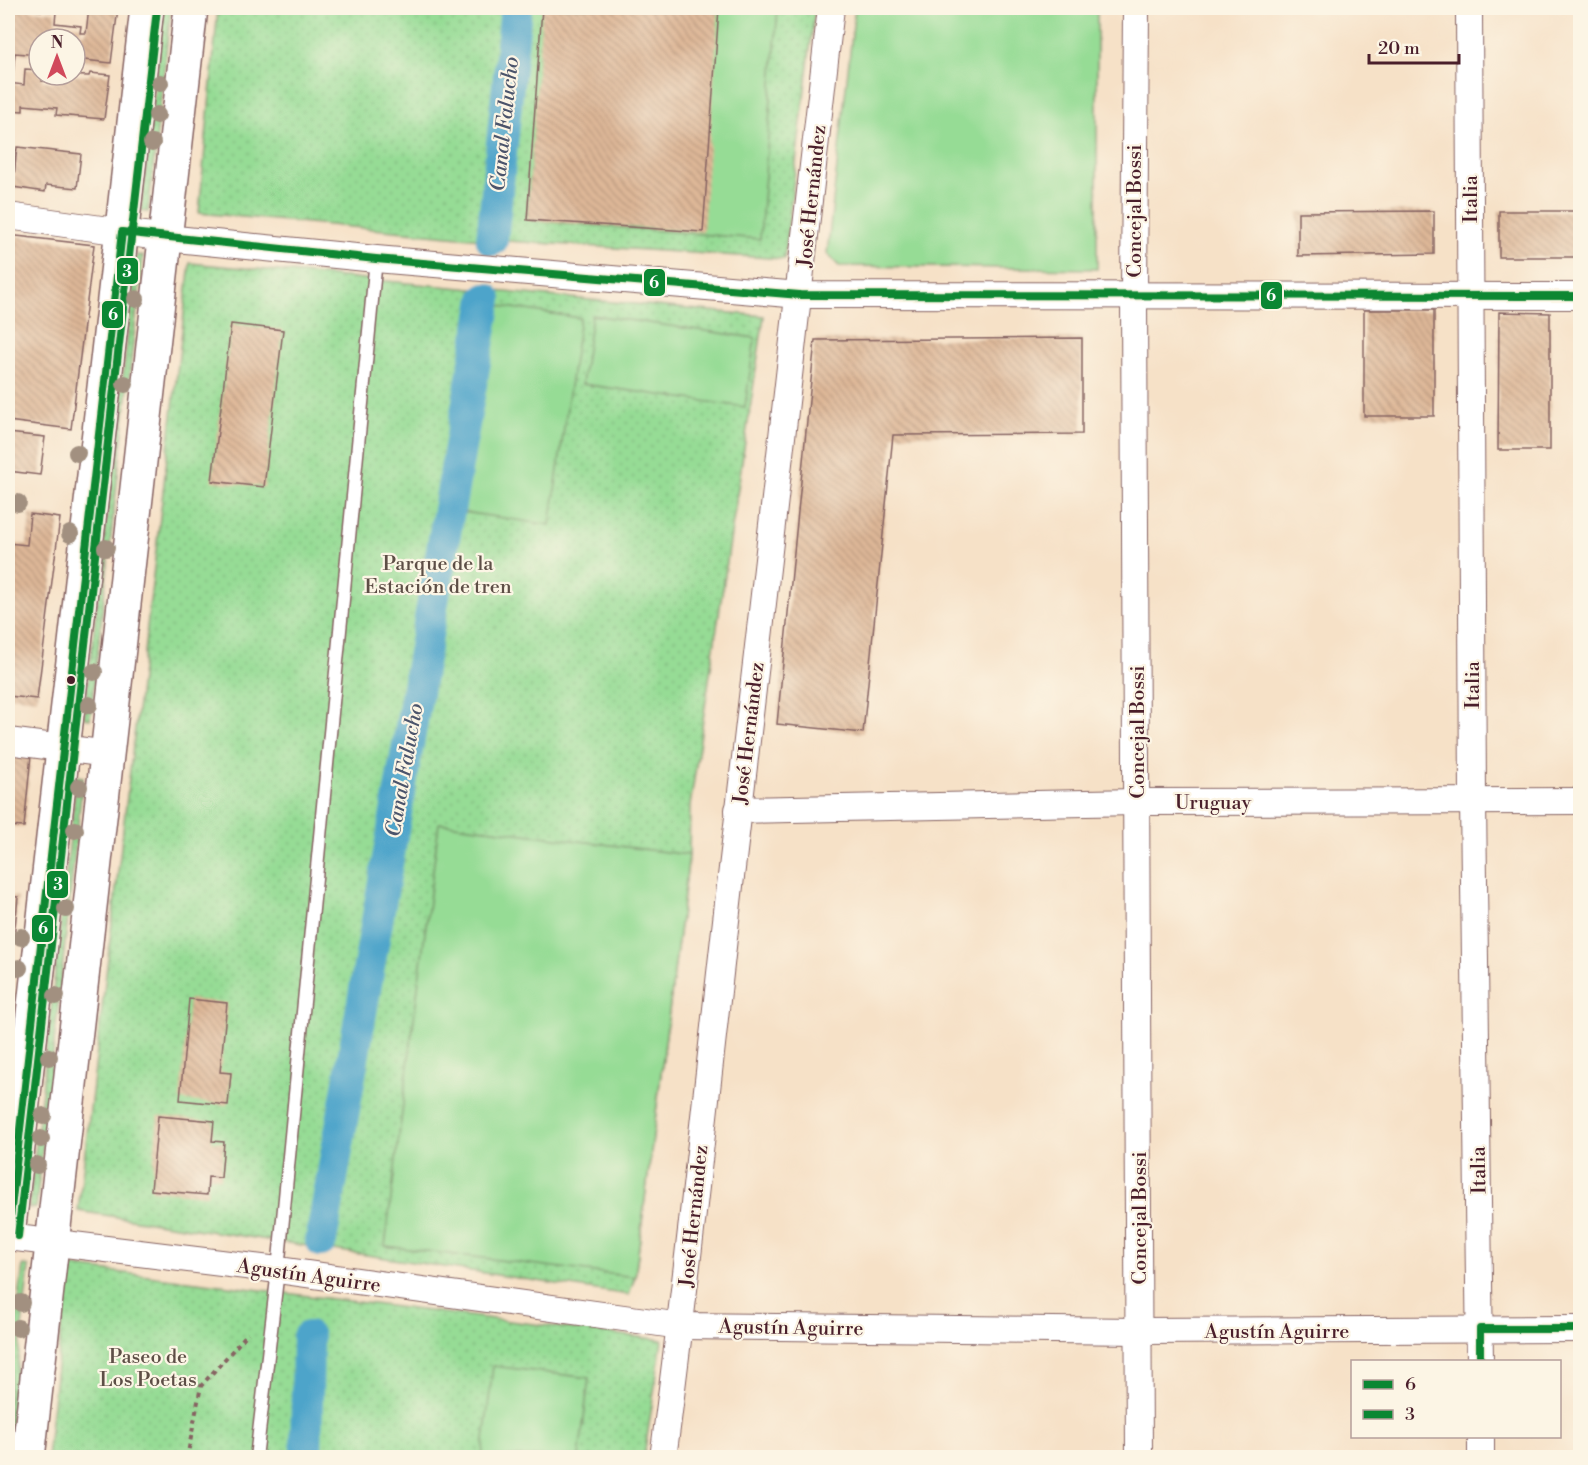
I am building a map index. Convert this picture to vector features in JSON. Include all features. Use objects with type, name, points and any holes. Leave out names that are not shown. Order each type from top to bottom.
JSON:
[{"type":"main road","points":[[8,1236],[147,8]]},
{"type":"main road","points":[[28,1458],[191,8]]},
{"type":"street","name":"José Hernández","points":[[663,1458],[681,1326],[831,8]]},
{"type":"street","name":"Concejal Bossi","points":[[1136,8],[1134,297],[1139,1458]]},
{"type":"street","name":"Italia","points":[[1469,8],[1473,801],[1480,1360]]},
{"type":"street","points":[[8,216],[166,238],[376,259],[800,295],[1581,296]]},
{"type":"street","points":[[8,741],[108,754]]},
{"type":"street","name":"Uruguay","points":[[738,810],[1137,802],[1581,801]]},
{"type":"street","name":"Agustín Aguirre","points":[[8,1236],[278,1270],[681,1326],[1139,1331],[1581,1329]]},
{"type":"street","points":[[1481,1438],[1481,1458]]},
{"type":"lane","points":[[256,1458],[278,1270],[376,259]]},
{"type":"path","points":[[187,1458],[201,1386],[274,1304]]},
{"type":"green space","points":[[164,8],[171,8],[148,212],[141,211]]},
{"type":"green space","points":[[218,8],[815,8],[784,259],[492,240],[199,213]]},
{"type":"green space","points":[[545,8],[778,8],[760,239],[527,220]]},
{"type":"green space","points":[[855,8],[1097,8],[1097,269],[839,266],[827,254]]},
{"type":"green space","points":[[137,255],[143,256],[90,719],[84,718]]},
{"type":"green space","name":"Parque de la Estación de tren","points":[[190,263],[764,316],[690,806],[689,855],[635,1277],[629,1295],[78,1211]]},
{"type":"green space","points":[[493,305],[580,318],[550,525],[463,512]]},
{"type":"green space","points":[[592,315],[755,338],[745,407],[582,384]]},
{"type":"green space","points":[[77,776],[83,777],[36,1208],[29,1208]]},
{"type":"green space","points":[[439,823],[689,855],[635,1277],[385,1246]]},
{"type":"green space","points":[[23,1265],[29,1267],[8,1445],[8,1396]]},
{"type":"green space","name":"Paseo de Los Poetas","points":[[68,1266],[662,1340],[644,1457],[47,1458]]},
{"type":"green space","points":[[493,1366],[589,1378],[579,1457],[482,1457]]},
{"type":"building","points":[[8,8],[56,12],[55,23],[81,26],[27,27],[27,54],[15,53],[13,75],[8,74]]},
{"type":"building","points":[[89,8],[118,8],[111,63],[87,60]]},
{"type":"building","points":[[542,8],[719,8],[703,232],[527,220]]},
{"type":"building","points":[[25,69],[27,69],[27,87],[87,87],[87,76],[90,73],[110,75],[104,119],[56,115],[57,108],[23,105],[23,111],[8,110],[8,83],[24,85]]},
{"type":"building","points":[[17,147],[81,154],[77,188],[46,185],[45,192],[13,187]]},
{"type":"building","points":[[8,149],[15,150],[12,175],[8,174]]},
{"type":"building","points":[[1434,211],[1434,254],[1298,256],[1298,212]]},
{"type":"building","points":[[1499,211],[1580,211],[1580,257],[1499,257]]},
{"type":"building","points":[[8,235],[94,245],[71,429],[8,421]]},
{"type":"building","points":[[1364,310],[1434,310],[1434,416],[1364,416]]},
{"type":"building","points":[[1499,312],[1550,313],[1550,450],[1498,450]]},
{"type":"building","points":[[231,324],[283,330],[264,487],[212,481]]},
{"type":"building","points":[[1082,338],[1082,434],[893,435],[863,733],[777,724],[815,340]]},
{"type":"building","points":[[8,433],[45,437],[40,475],[8,471]]},
{"type":"building","points":[[30,514],[60,518],[37,699],[8,696],[8,543],[27,545]]},
{"type":"building","points":[[8,751],[31,755],[24,827],[8,826]]},
{"type":"building","points":[[8,896],[18,897],[9,989],[8,989]]},
{"type":"building","points":[[189,999],[227,1003],[220,1072],[231,1073],[228,1105],[180,1100]]},
{"type":"building","points":[[158,1116],[214,1121],[212,1141],[224,1142],[221,1178],[208,1177],[207,1195],[151,1190]]},
{"type":"waterway","name":"Canal Falucho","points":[[492,240],[516,8]]},
{"type":"waterway","name":"Canal Falucho","points":[[321,1241],[486,299]]},
{"type":"waterway","name":"Canal Falucho","points":[[306,1458],[308,1337]]},
{"type":"transit line","name":"3","points":[[18,1236],[157,9]]},
{"type":"transit line","name":"6","points":[[8,1235],[122,232],[376,259],[800,295],[1580,296]]},
{"type":"transit line","name":"6","points":[[1480,1360],[1480,1329],[1580,1329]]}]
